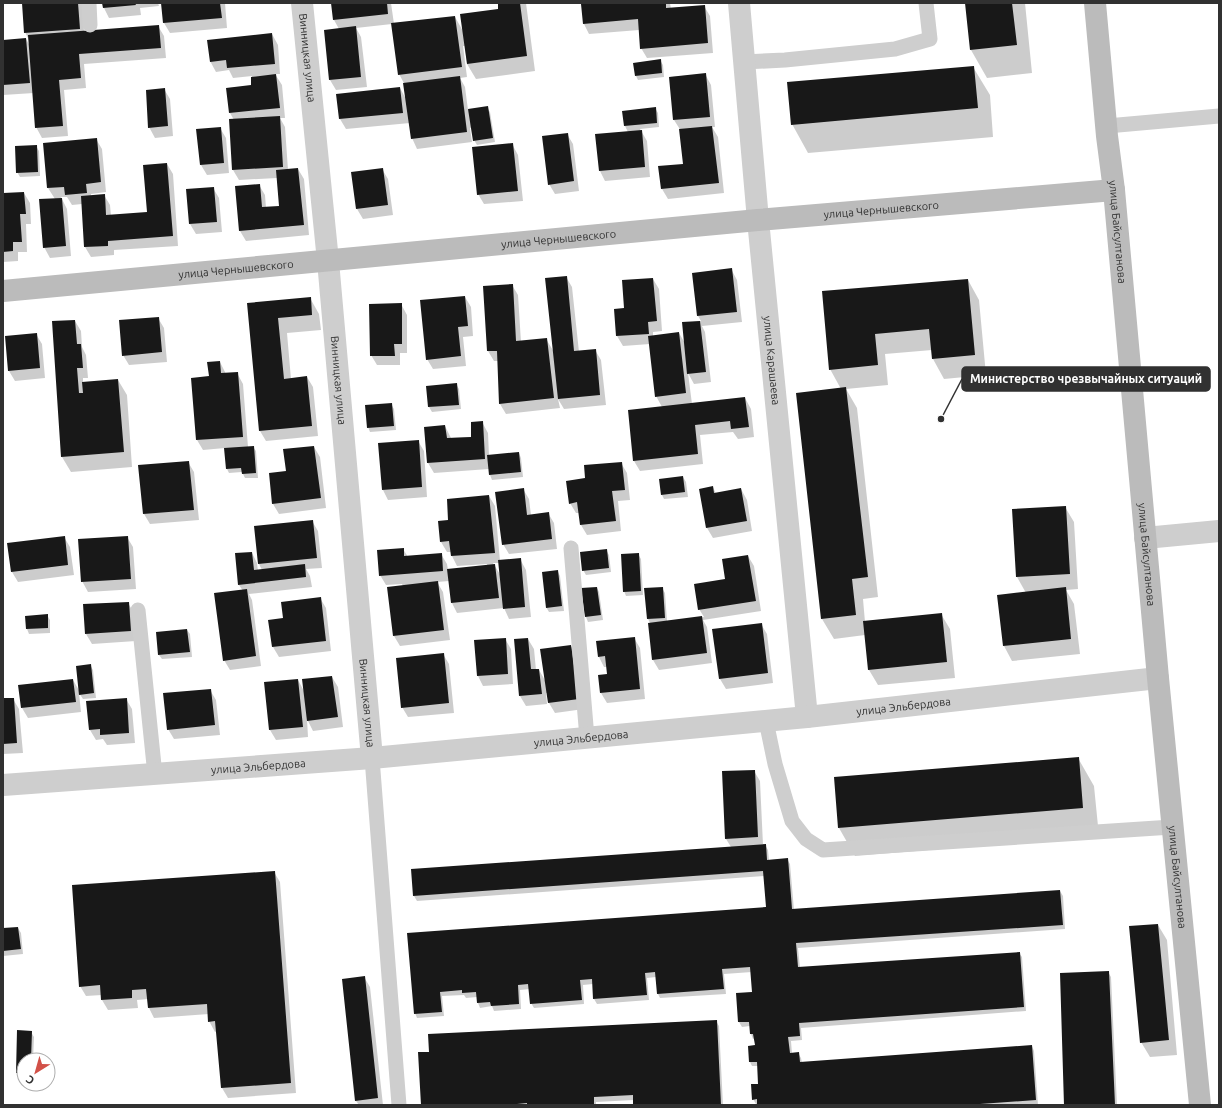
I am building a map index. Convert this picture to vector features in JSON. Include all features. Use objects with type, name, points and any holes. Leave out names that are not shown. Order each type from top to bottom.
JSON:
[{"type":"street","name":"Винницкая улица","points":[[302,3],[328,261],[372,758]]},
{"type":"street","name":"улица Карашаева","points":[[739,3],[758,220],[807,717]]},
{"type":"street","name":"улица Байсултанова","points":[[1095,3],[1106,126],[1114,190],[1172,827],[1200,1105]]},
{"type":"street","name":"улица Чернышевского","points":[[3,291],[758,220],[1114,190]]},
{"type":"street","points":[[1145,538],[1219,531]]},
{"type":"street","name":"улица Эльбердова","points":[[3,785],[372,758],[807,717],[1158,678]]},
{"type":"lane","points":[[89,3],[90,25]]},
{"type":"lane","points":[[744,62],[785,60],[895,49],[930,39],[926,3]]},
{"type":"lane","points":[[1106,126],[1219,116]]},
{"type":"lane","points":[[571,548],[587,738]]},
{"type":"lane","points":[[138,610],[155,775]]},
{"type":"lane","points":[[766,721],[775,764],[792,821],[806,839],[823,850],[1172,827]]},
{"type":"lane","points":[[372,758],[399,1105]]},
{"type":"building","points":[[22,3],[78,3],[80,29],[24,33]]},
{"type":"building","points":[[102,3],[135,3],[136,5],[103,8]]},
{"type":"building","points":[[161,3],[220,3],[222,18],[163,23]]},
{"type":"building","points":[[331,3],[387,3],[388,14],[333,20]]},
{"type":"building","points":[[498,3],[520,3],[527,56],[467,64],[460,14],[498,9]]},
{"type":"building","points":[[666,3],[666,8],[705,5],[708,43],[640,49],[638,19],[583,24],[581,4]]},
{"type":"building","points":[[965,3],[1012,3],[1017,45],[970,50]]},
{"type":"building","points":[[455,16],[462,67],[398,75],[391,23]]},
{"type":"building","points":[[159,25],[161,48],[79,54],[81,78],[59,80],[63,126],[35,128],[28,35]]},
{"type":"building","points":[[356,26],[361,77],[329,80],[324,30]]},
{"type":"building","points":[[272,33],[275,64],[227,68],[226,60],[210,62],[207,40]]},
{"type":"building","points":[[26,38],[30,83],[3,85],[3,40]]},
{"type":"building","points":[[661,59],[662,73],[635,76],[633,63]]},
{"type":"building","points":[[974,66],[978,108],[791,125],[787,82]]},
{"type":"building","points":[[706,73],[710,117],[673,120],[669,77]]},
{"type":"building","points":[[276,74],[280,108],[229,113],[226,88],[251,85],[251,77]]},
{"type":"building","points":[[460,76],[467,132],[411,139],[403,83]]},
{"type":"building","points":[[400,87],[403,113],[339,119],[336,94]]},
{"type":"building","points":[[165,88],[168,126],[148,128],[146,90]]},
{"type":"building","points":[[488,106],[493,138],[473,141],[468,109]]},
{"type":"building","points":[[656,107],[657,123],[624,126],[622,111]]},
{"type":"building","points":[[280,116],[283,167],[232,170],[229,119]]},
{"type":"building","points":[[712,126],[719,183],[661,189],[658,166],[683,164],[679,129]]},
{"type":"building","points":[[221,127],[224,163],[200,165],[196,129]]},
{"type":"building","points":[[642,130],[645,167],[599,171],[595,134]]},
{"type":"building","points":[[568,133],[574,181],[548,185],[542,136]]},
{"type":"building","points":[[97,138],[101,182],[86,184],[87,193],[65,195],[64,187],[47,188],[43,143]]},
{"type":"building","points":[[513,143],[518,191],[477,195],[472,147]]},
{"type":"building","points":[[37,145],[38,172],[16,173],[15,146]]},
{"type":"building","points":[[167,163],[173,236],[108,241],[108,246],[84,247],[81,196],[105,194],[106,215],[147,212],[143,165]]},
{"type":"building","points":[[298,168],[304,225],[239,231],[235,186],[260,184],[262,207],[279,206],[276,170]]},
{"type":"building","points":[[383,168],[388,205],[356,209],[351,172]]},
{"type":"building","points":[[214,187],[217,222],[189,224],[186,189]]},
{"type":"building","points":[[24,192],[26,214],[20,214],[22,242],[13,242],[13,251],[3,252],[3,193]]},
{"type":"building","points":[[62,198],[66,246],[43,248],[39,199]]},
{"type":"building","points":[[732,268],[737,312],[697,316],[692,273]]},
{"type":"building","points":[[567,276],[574,351],[596,349],[600,395],[558,399],[545,278]]},
{"type":"building","points":[[653,278],[657,321],[648,322],[649,334],[616,336],[614,309],[624,308],[622,280]]},
{"type":"building","points":[[968,279],[975,355],[932,359],[929,329],[875,334],[878,365],[829,370],[822,291]]},
{"type":"building","points":[[513,284],[516,341],[547,338],[554,398],[499,404],[497,351],[487,351],[483,286]]},
{"type":"building","points":[[465,296],[468,326],[458,327],[461,356],[426,360],[420,300]]},
{"type":"building","points":[[311,297],[312,315],[278,318],[284,379],[307,376],[312,426],[259,431],[247,303]]},
{"type":"building","points":[[402,303],[402,344],[394,344],[395,356],[370,356],[369,304]]},
{"type":"building","points":[[159,317],[162,352],[122,356],[119,320]]},
{"type":"building","points":[[75,320],[77,344],[81,344],[83,368],[77,368],[79,393],[83,393],[82,382],[118,379],[124,452],[61,457],[52,321]]},
{"type":"building","points":[[700,321],[706,372],[687,374],[682,322]]},
{"type":"building","points":[[679,332],[686,393],[655,397],[648,336]]},
{"type":"building","points":[[37,333],[40,368],[8,371],[5,336]]},
{"type":"building","points":[[220,361],[221,373],[238,372],[243,437],[196,440],[191,378],[209,376],[207,362]]},
{"type":"building","points":[[457,383],[459,405],[428,407],[426,386]]},
{"type":"building","points":[[846,387],[868,577],[852,579],[856,615],[821,619],[796,393]]},
{"type":"building","points":[[745,397],[749,427],[731,429],[730,421],[695,425],[698,454],[633,461],[628,410]]},
{"type":"building","points":[[392,403],[394,426],[367,428],[365,405]]},
{"type":"building","points":[[483,421],[485,459],[427,463],[424,427],[445,425],[447,438],[471,437],[471,422]]},
{"type":"building","points":[[419,440],[422,487],[382,490],[378,443]]},
{"type":"building","points":[[254,446],[256,473],[242,474],[241,468],[226,469],[224,448]]},
{"type":"building","points":[[314,446],[321,498],[272,504],[269,473],[286,471],[283,449]]},
{"type":"building","points":[[519,452],[521,472],[489,475],[487,455]]},
{"type":"building","points":[[189,461],[194,510],[143,514],[138,465]]},
{"type":"building","points":[[622,462],[625,490],[612,491],[616,521],[580,525],[577,502],[569,504],[566,481],[585,478],[584,465]]},
{"type":"building","points":[[683,476],[685,492],[661,495],[659,479]]},
{"type":"building","points":[[713,486],[714,493],[741,488],[747,521],[706,528],[699,489]]},
{"type":"building","points":[[524,488],[527,515],[549,512],[552,539],[502,545],[495,492]]},
{"type":"building","points":[[489,495],[495,553],[451,556],[449,541],[440,542],[438,521],[448,520],[447,499]]},
{"type":"building","points":[[1066,506],[1070,574],[1016,577],[1012,509]]},
{"type":"building","points":[[313,520],[317,558],[258,564],[254,526]]},
{"type":"building","points":[[65,536],[68,565],[11,572],[7,543]]},
{"type":"building","points":[[128,536],[131,579],[81,582],[78,539]]},
{"type":"building","points":[[404,548],[404,556],[442,553],[443,571],[379,576],[377,550]]},
{"type":"building","points":[[607,549],[609,568],[582,571],[580,552]]},
{"type":"building","points":[[252,552],[254,570],[305,564],[306,577],[238,585],[235,553]]},
{"type":"building","points":[[639,553],[641,591],[623,592],[621,554]]},
{"type":"building","points":[[748,555],[756,601],[698,610],[694,584],[725,579],[722,559]]},
{"type":"building","points":[[521,558],[525,607],[503,609],[498,560]]},
{"type":"building","points":[[495,564],[499,598],[451,603],[447,569]]},
{"type":"building","points":[[558,570],[562,606],[546,608],[542,572]]},
{"type":"building","points":[[438,581],[444,630],[393,636],[387,587]]},
{"type":"building","points":[[597,587],[601,615],[585,617],[581,588]]},
{"type":"building","points":[[663,587],[665,618],[647,619],[644,588]]},
{"type":"building","points":[[1066,587],[1071,639],[1003,646],[997,595]]},
{"type":"building","points":[[247,589],[256,656],[223,661],[214,593]]},
{"type":"building","points":[[321,597],[326,641],[272,647],[268,620],[283,618],[281,602]]},
{"type":"building","points":[[129,602],[131,631],[85,634],[83,604]]},
{"type":"building","points":[[942,613],[947,662],[868,670],[863,621]]},
{"type":"building","points":[[48,614],[48,628],[26,629],[25,616]]},
{"type":"building","points":[[702,616],[707,653],[652,660],[648,623]]},
{"type":"building","points":[[762,623],[768,673],[719,679],[712,629]]},
{"type":"building","points":[[187,629],[190,652],[158,655],[156,632]]},
{"type":"building","points":[[635,637],[640,689],[600,693],[598,675],[607,674],[605,656],[598,657],[596,641]]},
{"type":"building","points":[[506,638],[508,674],[477,676],[474,640]]},
{"type":"building","points":[[528,638],[531,669],[539,669],[542,694],[519,696],[514,639]]},
{"type":"building","points":[[571,645],[579,699],[548,703],[540,649]]},
{"type":"building","points":[[444,653],[449,703],[401,708],[396,658]]},
{"type":"building","points":[[91,664],[94,693],[79,695],[76,666]]},
{"type":"building","points":[[332,676],[338,717],[307,721],[302,679]]},
{"type":"building","points":[[73,679],[76,702],[21,708],[18,685]]},
{"type":"building","points":[[298,679],[303,727],[269,730],[264,682]]},
{"type":"building","points":[[211,689],[215,725],[167,730],[163,693]]},
{"type":"building","points":[[3,698],[14,698],[17,743],[3,744]]},
{"type":"building","points":[[127,698],[129,733],[100,735],[100,729],[89,730],[86,701]]},
{"type":"building","points":[[1079,757],[1083,808],[838,828],[834,777]]},
{"type":"building","points":[[755,770],[758,837],[725,839],[722,771]]},
{"type":"building","points":[[766,844],[767,860],[788,858],[792,909],[1060,890],[1063,925],[796,943],[798,967],[1020,952],[1024,1007],[799,1023],[800,1036],[788,1037],[790,1053],[799,1052],[800,1062],[1032,1045],[1036,1100],[966,1105],[757,1105],[757,1099],[752,1100],[751,1084],[758,1084],[757,1062],[749,1062],[748,1046],[755,1045],[753,1034],[750,1034],[749,1022],[738,1022],[736,993],[752,992],[750,967],[722,969],[724,989],[657,994],[655,972],[645,973],[647,995],[593,999],[592,979],[580,980],[582,1000],[530,1004],[528,984],[518,985],[519,1004],[491,1006],[490,1002],[477,1003],[476,992],[462,993],[462,990],[440,992],[442,1012],[414,1014],[407,933],[766,907],[763,871],[413,896],[411,869]]},
{"type":"building","points":[[275,871],[291,1083],[221,1088],[215,1021],[208,1022],[207,1004],[148,1008],[146,989],[132,990],[132,998],[101,1000],[100,985],[79,987],[72,885]]},
{"type":"building","points":[[1158,924],[1169,1040],[1140,1043],[1129,926]]},
{"type":"building","points":[[18,927],[21,949],[3,951],[3,928]]},
{"type":"building","points":[[1109,971],[1115,1105],[1064,1105],[1060,973]]},
{"type":"building","points":[[365,976],[378,1098],[355,1101],[342,979]]},
{"type":"building","points":[[717,1020],[721,1105],[633,1105],[633,1095],[594,1097],[594,1105],[527,1105],[527,1103],[517,1105],[421,1105],[418,1052],[429,1052],[428,1034]]},
{"type":"building","points":[[17,1030],[32,1031],[31,1052],[16,1052]]},
{"type":"place","name":"Министерство чрезвычайных ситуаций","points":[[941,419]]}]
